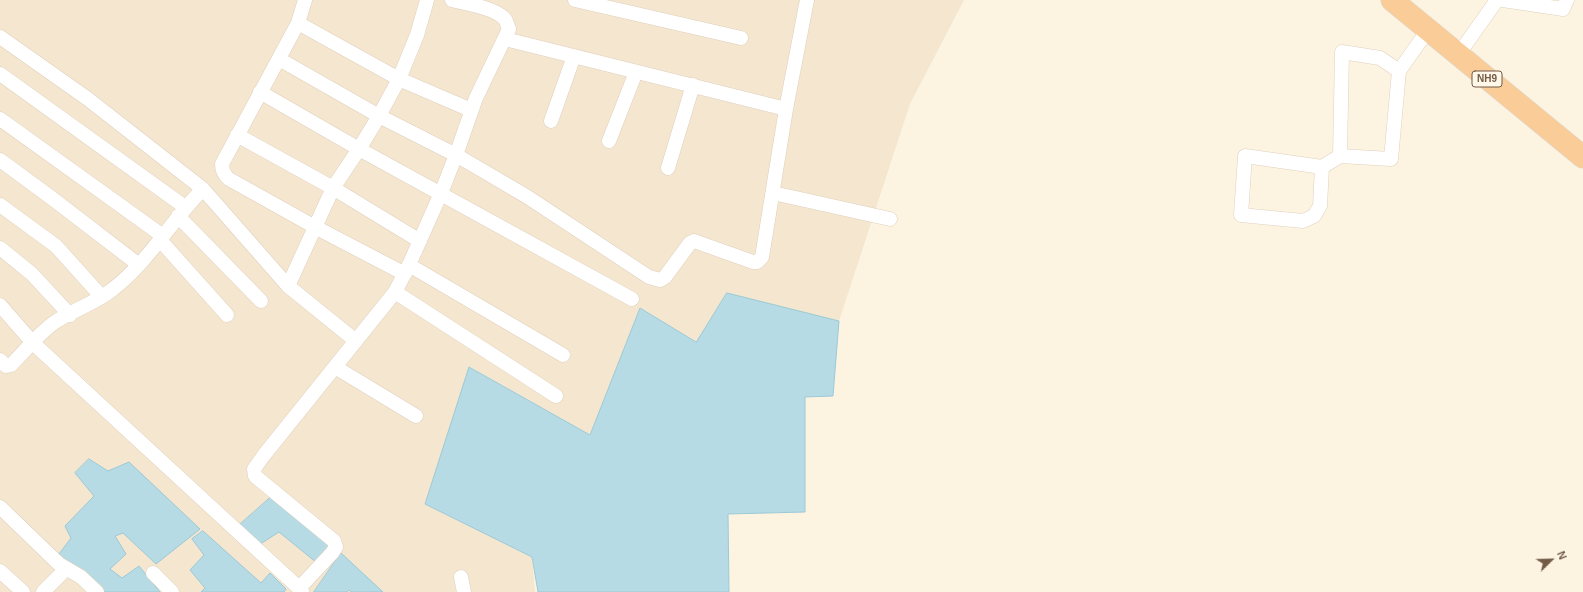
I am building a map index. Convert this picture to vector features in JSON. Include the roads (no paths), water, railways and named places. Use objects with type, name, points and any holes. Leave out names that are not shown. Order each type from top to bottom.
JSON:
[{"type":"highway","name":"NH9","points":[[1392,0],[1583,158]]},
{"type":"street","points":[[305,0],[298,22],[222,164],[222,170],[225,175],[229,179],[315,227],[407,270],[563,355]]},
{"type":"street","points":[[288,286],[332,188],[359,149],[379,116],[398,79],[417,35],[427,0]]},
{"type":"street","points":[[0,305],[33,343],[301,590],[302,585],[332,553],[336,547],[334,541],[256,476],[254,469],[395,292],[420,242],[456,155],[471,110],[508,29],[506,21],[503,17],[491,10],[452,0]]},
{"type":"street","points":[[575,0],[741,38]]},
{"type":"street","points":[[1458,55],[1498,0]]},
{"type":"street","points":[[1503,0],[1563,9],[1567,0]]},
{"type":"street","points":[[279,59],[379,116],[456,155],[526,196],[649,277],[660,280],[665,277],[690,243],[694,240],[753,262],[757,262],[762,257],[803,1]]},
{"type":"street","points":[[298,22],[398,79],[471,110]]},
{"type":"street","points":[[1322,167],[1320,206],[1314,216],[1303,221],[1241,215],[1244,156],[1322,167],[1340,156],[1391,159],[1399,71],[1428,30]]},
{"type":"street","points":[[0,37],[88,99],[203,189],[288,286],[356,341]]},
{"type":"street","points":[[505,38],[786,109]]},
{"type":"street","points":[[1340,156],[1342,52],[1380,58],[1399,71]]},
{"type":"street","points":[[551,121],[574,56]]},
{"type":"street","points":[[609,141],[636,72]]},
{"type":"street","points":[[0,74],[182,212],[261,301]]},
{"type":"street","points":[[668,168],[693,85]]},
{"type":"street","points":[[260,92],[359,149],[440,192],[579,271],[632,299]]},
{"type":"street","points":[[0,119],[161,238],[227,315]]},
{"type":"street","points":[[237,135],[332,188],[420,242]]},
{"type":"street","points":[[0,160],[139,265]]},
{"type":"street","points":[[0,360],[6,366],[9,366],[55,322],[113,290],[139,265],[182,212],[203,189]]},
{"type":"street","points":[[773,193],[890,219]]},
{"type":"street","points":[[0,205],[56,246],[101,296]]},
{"type":"street","points":[[0,248],[32,274],[70,315]]},
{"type":"street","points":[[395,292],[556,396]]},
{"type":"street","points":[[335,366],[416,416]]},
{"type":"street","points":[[0,506],[59,564],[81,577],[97,592]]},
{"type":"street","points":[[43,592],[66,569]]},
{"type":"street","points":[[0,571],[23,592]]},
{"type":"street","points":[[154,573],[172,592]]},
{"type":"street","points":[[461,577],[464,592]]},
{"type":"water","points":[[727,293],[839,321],[833,396],[805,397],[805,512],[728,514],[729,592],[538,592],[532,557],[425,504],[469,367],[590,435],[640,308],[696,342]]},
{"type":"water","points":[[89,459],[108,471],[129,462],[200,529],[156,564],[123,533],[115,536],[126,554],[110,569],[122,578],[139,566],[160,592],[93,592],[59,554],[71,538],[65,526],[94,496],[75,473]]},
{"type":"water","points":[[271,497],[336,540],[317,563],[279,532],[254,548],[236,528]]},
{"type":"water","points":[[203,531],[261,583],[270,573],[286,589],[284,592],[201,592],[205,588],[190,570],[204,555],[192,539]]},
{"type":"water","points":[[341,553],[383,592],[351,592],[349,590],[347,592],[314,592]]}]
